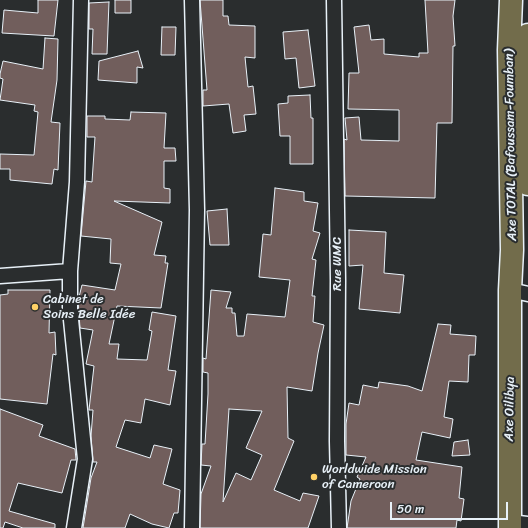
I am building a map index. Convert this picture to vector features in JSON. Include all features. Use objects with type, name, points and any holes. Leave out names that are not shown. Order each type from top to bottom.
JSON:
[{"type":"highway","name":"Axe TOTAL (Bafoussam-Foumban)","points":[[511,0],[509,50],[512,250],[519,292]]},
{"type":"highway","name":"Axe TOTAL (Bafoussam-Foumban)","points":[[528,35],[528,184]]},
{"type":"highway","name":"Axe Oilibya","points":[[516,525],[519,292]]},
{"type":"street","points":[[74,528],[86,459],[70,310],[70,271],[77,182],[81,0]]},
{"type":"street","points":[[192,0],[197,210],[192,528]]},
{"type":"street","name":"Rue WMC","points":[[334,0],[338,280],[337,441],[339,528]]},
{"type":"street","points":[[0,276],[70,271]]},
{"type":"building","points":[[38,0],[58,0],[54,36],[2,33],[4,10],[38,13]]},
{"type":"building","points":[[115,0],[131,0],[131,13],[115,13]]},
{"type":"building","points":[[200,0],[223,0],[223,16],[228,16],[229,25],[255,26],[255,58],[245,57],[248,87],[253,86],[256,114],[244,115],[246,131],[233,133],[229,104],[203,106],[203,90],[207,90]]},
{"type":"building","points":[[425,0],[455,0],[453,16],[455,46],[453,46],[452,123],[437,123],[435,198],[345,196],[344,139],[347,140],[345,118],[359,117],[361,140],[399,141],[399,110],[348,109],[349,73],[359,73],[354,27],[369,25],[371,40],[384,39],[384,54],[419,57],[419,53],[428,53]]},
{"type":"building","points":[[109,2],[107,54],[92,54],[93,29],[89,29],[89,3]]},
{"type":"building","points":[[162,27],[176,27],[175,55],[161,55]]},
{"type":"building","points":[[308,30],[315,86],[299,88],[296,58],[285,59],[283,32]]},
{"type":"building","points":[[45,38],[58,39],[57,80],[51,122],[60,123],[58,170],[54,169],[52,184],[10,180],[10,169],[0,169],[0,154],[34,155],[38,112],[34,111],[35,105],[0,100],[3,79],[0,78],[0,74],[3,61],[43,69]]},
{"type":"building","points":[[138,51],[143,68],[137,67],[137,83],[98,80],[99,61]]},
{"type":"building","points":[[310,95],[311,118],[313,118],[313,164],[290,164],[290,136],[280,136],[278,104],[288,103],[288,96]]},
{"type":"building","points":[[131,112],[166,113],[164,148],[175,148],[176,161],[164,161],[164,188],[170,189],[170,203],[114,201],[162,222],[154,255],[166,256],[165,263],[168,263],[161,308],[117,306],[109,344],[119,344],[117,359],[147,360],[152,331],[149,330],[152,312],[176,316],[168,370],[176,371],[170,405],[145,399],[141,423],[125,420],[116,447],[150,458],[154,445],[172,449],[163,484],[180,490],[178,513],[174,513],[169,528],[152,524],[130,514],[125,528],[83,528],[91,478],[97,462],[93,462],[91,436],[93,410],[89,410],[94,366],[86,364],[93,330],[80,328],[78,301],[82,285],[115,290],[121,264],[110,263],[111,239],[81,236],[86,181],[92,182],[95,137],[87,137],[87,116],[105,116],[105,119],[130,120]]},
{"type":"building","points":[[275,188],[304,192],[304,201],[318,203],[313,231],[320,233],[312,259],[316,260],[312,296],[315,296],[313,322],[324,325],[312,391],[287,387],[288,438],[294,441],[274,490],[300,501],[303,493],[319,496],[308,528],[200,528],[201,494],[211,466],[201,465],[202,444],[205,444],[208,394],[208,373],[203,372],[203,358],[206,359],[211,290],[231,292],[226,308],[232,308],[232,313],[235,313],[237,336],[244,336],[247,314],[285,317],[290,280],[259,277],[263,234],[271,235]],"holes":[[[229,409],[262,411],[246,448],[262,455],[251,480],[236,473],[223,502]]]},
{"type":"building","points":[[227,209],[229,245],[210,245],[207,211]]},
{"type":"building","points":[[349,230],[386,232],[384,273],[404,275],[400,313],[359,309],[363,265],[349,266]]},
{"type":"building","points":[[8,290],[50,290],[49,333],[55,332],[56,355],[53,354],[47,404],[0,399],[0,295],[8,294]]},
{"type":"building","points":[[438,324],[451,325],[450,334],[476,336],[475,355],[469,355],[468,382],[449,381],[444,417],[453,419],[450,438],[422,432],[416,460],[462,467],[459,498],[464,499],[461,521],[457,520],[456,528],[347,528],[351,501],[360,479],[357,477],[366,457],[346,455],[346,424],[349,403],[359,405],[363,385],[378,388],[379,382],[408,386],[422,391]]},
{"type":"building","points":[[0,409],[43,425],[39,436],[75,449],[76,460],[71,460],[62,493],[18,483],[9,511],[55,524],[55,528],[23,528],[5,522],[3,528],[0,528]]},
{"type":"building","points":[[468,440],[470,455],[452,456],[454,442]]},
{"type":"place","name":"Cabinet de Soins Belle Idée","points":[[35,307]]},
{"type":"place","name":"Worldwide Mission of Cameroon","points":[[314,477]]}]
